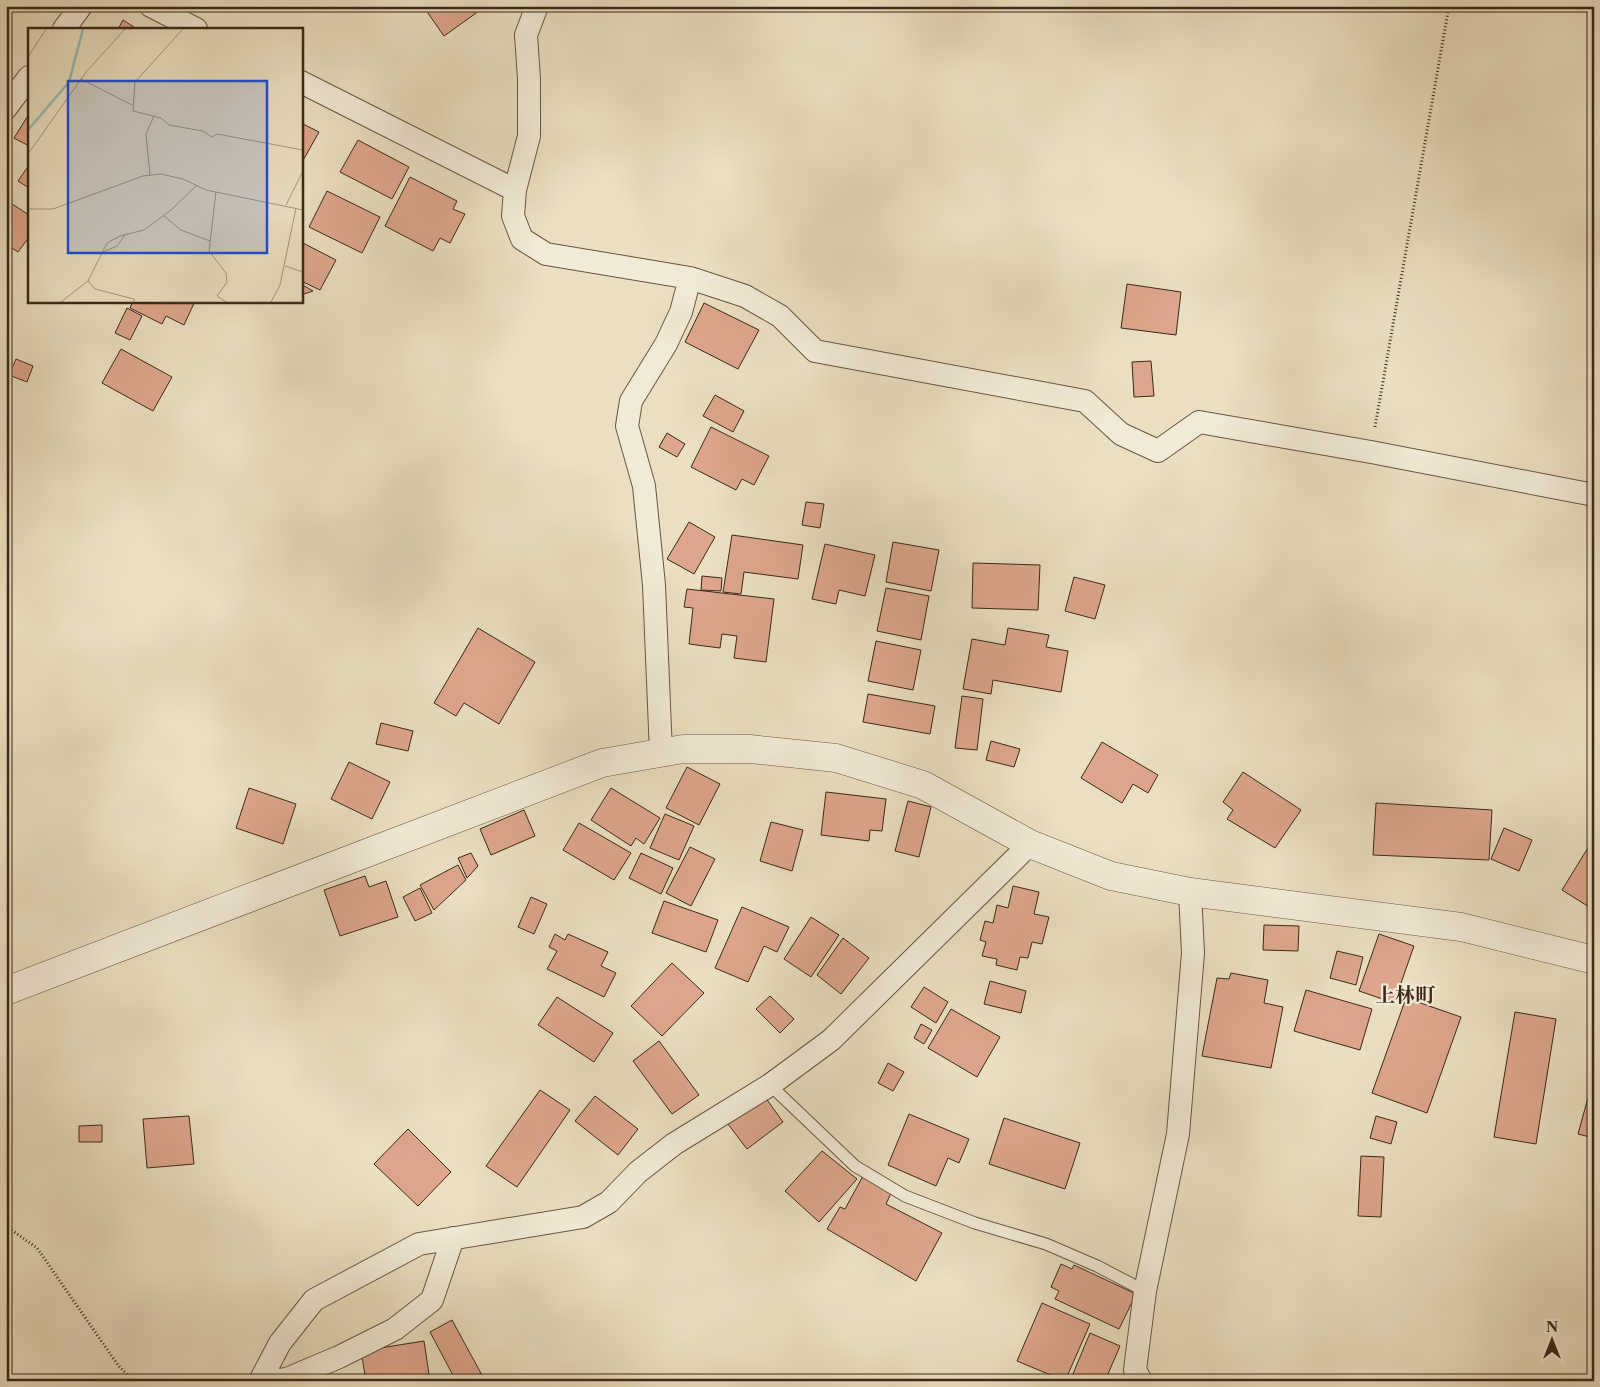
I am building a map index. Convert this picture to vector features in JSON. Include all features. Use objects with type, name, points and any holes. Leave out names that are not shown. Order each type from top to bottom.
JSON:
[{"type":"street","points":[[65,28],[81,6]]},
{"type":"street","points":[[151,6],[194,28]]},
{"type":"street","points":[[537,6],[526,34],[529,79],[529,136],[515,190],[513,216],[522,239],[546,254],[690,278],[745,296],[780,316],[814,351],[1085,401],[1121,434],[1158,451],[1199,422],[1371,452],[1594,495]]},
{"type":"street","points":[[6,108],[28,78]]},
{"type":"street","points":[[302,83],[515,190]]},
{"type":"street","points":[[661,753],[654,585],[644,486],[627,426],[631,401],[666,344],[681,312],[690,278]]},
{"type":"street","points":[[6,991],[602,763],[683,749],[750,749],[836,758],[923,785],[1030,844],[1111,876],[1190,892],[1460,927],[1594,960]]},
{"type":"street","points":[[260,1381],[280,1343],[314,1300],[419,1244],[583,1217],[608,1202],[638,1172],[674,1144],[770,1085],[831,1040],[1030,844]]},
{"type":"street","points":[[1141,1381],[1135,1370],[1146,1291],[1178,1134],[1193,953],[1190,892]]},
{"type":"street","points":[[272,1381],[287,1379],[338,1357],[402,1324],[432,1300],[453,1238]]},
{"type":"lane","points":[[770,1085],[855,1166],[905,1196],[975,1223],[1046,1244],[1097,1266],[1146,1291]]},
{"type":"path","points":[[1371,452],[1449,6]]},
{"type":"path","points":[[6,1226],[37,1248],[118,1365],[133,1381]]},
{"type":"building","points":[[423,6],[486,6],[444,36]]},
{"type":"building","points":[[123,20],[135,28],[119,28]]},
{"type":"building","points":[[28,116],[28,145],[14,138]]},
{"type":"building","points":[[302,124],[319,132],[302,162]]},
{"type":"building","points":[[358,140],[409,167],[392,199],[340,172]]},
{"type":"building","points":[[28,166],[28,187],[18,181]]},
{"type":"building","points":[[410,177],[457,201],[453,209],[465,214],[450,243],[440,238],[433,251],[385,226]]},
{"type":"building","points":[[327,191],[380,217],[362,253],[309,227]]},
{"type":"building","points":[[6,200],[28,214],[28,238],[18,252],[6,244]]},
{"type":"building","points":[[302,243],[336,260],[320,290],[302,281]]},
{"type":"building","points":[[1127,284],[1181,292],[1176,335],[1121,328]]},
{"type":"building","points":[[302,285],[313,291],[302,295]]},
{"type":"building","points":[[133,302],[195,302],[184,325],[166,316],[162,324],[130,308]]},
{"type":"building","points":[[704,303],[759,330],[738,369],[685,342]]},
{"type":"building","points":[[127,308],[142,316],[130,340],[115,333]]},
{"type":"building","points":[[121,349],[172,377],[153,411],[102,383]]},
{"type":"building","points":[[16,359],[33,366],[27,382],[9,375]]},
{"type":"building","points":[[1151,361],[1154,396],[1134,397],[1132,362]]},
{"type":"building","points":[[715,395],[744,411],[733,432],[703,416]]},
{"type":"building","points":[[711,427],[769,456],[754,485],[742,479],[736,490],[691,467]]},
{"type":"building","points":[[667,433],[685,444],[677,457],[659,447]]},
{"type":"building","points":[[806,502],[824,504],[820,528],[802,525]]},
{"type":"building","points":[[689,522],[715,537],[694,574],[667,559]]},
{"type":"building","points":[[732,535],[803,545],[798,579],[744,572],[741,594],[723,592]]},
{"type":"building","points":[[893,542],[939,550],[931,591],[886,582]]},
{"type":"building","points":[[825,544],[875,555],[865,596],[839,590],[836,604],[812,599]]},
{"type":"building","points":[[973,563],[1040,565],[1038,610],[972,608]]},
{"type":"building","points":[[702,576],[722,578],[721,591],[701,590]]},
{"type":"building","points":[[1074,577],[1105,585],[1095,619],[1065,611]]},
{"type":"building","points":[[886,588],[929,596],[921,640],[877,631]]},
{"type":"building","points":[[687,589],[774,599],[766,662],[734,658],[737,636],[722,634],[720,648],[689,644],[693,608],[684,607]]},
{"type":"building","points":[[478,628],[535,662],[499,724],[464,703],[456,716],[434,703]]},
{"type":"building","points":[[1008,628],[1049,635],[1046,647],[1068,651],[1061,692],[993,680],[991,694],[963,689],[972,639],[1005,645]]},
{"type":"building","points":[[876,641],[921,650],[913,690],[868,681]]},
{"type":"building","points":[[868,694],[935,706],[930,734],[863,722]]},
{"type":"building","points":[[962,696],[983,699],[977,750],[955,748]]},
{"type":"building","points":[[381,723],[413,731],[408,751],[376,744]]},
{"type":"building","points":[[991,741],[1020,749],[1014,767],[986,760]]},
{"type":"building","points":[[1102,742],[1158,775],[1148,793],[1133,784],[1122,803],[1081,778]]},
{"type":"building","points":[[349,762],[390,782],[372,819],[331,799]]},
{"type":"building","points":[[687,767],[720,784],[699,825],[666,808]]},
{"type":"building","points":[[1243,772],[1301,810],[1275,848],[1227,819],[1233,810],[1223,802]]},
{"type":"building","points":[[249,788],[296,804],[283,844],[236,828]]},
{"type":"building","points":[[611,788],[660,818],[644,844],[636,838],[631,846],[591,820]]},
{"type":"building","points":[[826,792],[886,799],[882,831],[870,830],[869,841],[821,835]]},
{"type":"building","points":[[908,801],[931,807],[919,857],[895,851]]},
{"type":"building","points":[[1376,803],[1492,810],[1489,860],[1373,855]]},
{"type":"building","points":[[524,810],[535,836],[491,855],[480,829]]},
{"type":"building","points":[[665,814],[694,826],[679,860],[650,848]]},
{"type":"building","points":[[771,822],[803,830],[792,871],[760,861]]},
{"type":"building","points":[[579,823],[631,853],[614,880],[563,850]]},
{"type":"building","points":[[1504,828],[1532,840],[1519,871],[1491,859]]},
{"type":"building","points":[[1594,838],[1594,910],[1562,890]]},
{"type":"building","points":[[690,847],[715,859],[691,906],[666,893]]},
{"type":"building","points":[[471,853],[478,866],[467,878],[458,858]]},
{"type":"building","points":[[641,853],[673,868],[661,894],[629,878]]},
{"type":"building","points":[[458,865],[466,880],[434,910],[420,885]]},
{"type":"building","points":[[365,876],[369,887],[386,881],[398,917],[340,936],[324,890]]},
{"type":"building","points":[[1013,886],[1039,892],[1034,914],[1049,917],[1042,944],[1032,942],[1028,958],[1020,957],[1017,970],[996,965],[997,959],[982,956],[986,942],[980,940],[985,921],[993,923],[997,905],[1008,908]]},
{"type":"building","points":[[420,888],[432,913],[415,921],[403,897]]},
{"type":"building","points":[[531,897],[547,904],[534,934],[518,927]]},
{"type":"building","points":[[664,901],[718,920],[706,952],[652,933]]},
{"type":"building","points":[[742,907],[789,927],[777,952],[764,946],[748,982],[715,968]]},
{"type":"building","points":[[811,917],[839,935],[811,977],[784,959]]},
{"type":"building","points":[[1264,925],[1299,926],[1298,951],[1263,950]]},
{"type":"building","points":[[555,934],[565,940],[568,934],[608,952],[601,966],[616,973],[604,997],[547,969],[557,951],[549,947]]},
{"type":"building","points":[[1379,934],[1414,946],[1394,1003],[1359,991]]},
{"type":"building","points":[[843,938],[869,958],[841,994],[817,975]]},
{"type":"building","points":[[1337,951],[1363,957],[1356,985],[1330,978]]},
{"type":"building","points":[[672,963],[704,993],[662,1036],[631,1006]]},
{"type":"building","points":[[1231,973],[1268,980],[1264,1003],[1283,1007],[1271,1068],[1202,1056],[1217,978],[1229,979]]},
{"type":"building","points":[[990,981],[1026,991],[1021,1013],[984,1004]]},
{"type":"building","points":[[924,987],[948,1002],[936,1023],[911,1007]]},
{"type":"building","points":[[1306,990],[1372,1009],[1360,1050],[1294,1031]]},
{"type":"building","points":[[770,996],[794,1019],[780,1033],[756,1009]]},
{"type":"building","points":[[557,997],[613,1033],[594,1062],[538,1025]]},
{"type":"building","points":[[1406,998],[1461,1017],[1427,1113],[1372,1093]]},
{"type":"building","points":[[951,1009],[1000,1037],[977,1077],[928,1048]]},
{"type":"building","points":[[1515,1012],[1556,1019],[1536,1144],[1494,1137]]},
{"type":"building","points":[[921,1024],[932,1030],[924,1044],[914,1038]]},
{"type":"building","points":[[659,1041],[699,1095],[672,1114],[633,1061]]},
{"type":"building","points":[[888,1063],[904,1072],[893,1091],[878,1083]]},
{"type":"building","points":[[1594,1076],[1594,1138],[1578,1134]]},
{"type":"building","points":[[540,1090],[570,1110],[517,1187],[486,1166]]},
{"type":"building","points":[[595,1096],[638,1129],[618,1155],[575,1121]]},
{"type":"building","points":[[765,1097],[783,1122],[747,1149],[728,1124]]},
{"type":"building","points":[[909,1114],[969,1139],[959,1163],[948,1158],[936,1186],[888,1165]]},
{"type":"building","points":[[189,1116],[194,1164],[147,1168],[143,1119]]},
{"type":"building","points":[[1376,1116],[1397,1122],[1391,1144],[1370,1138]]},
{"type":"building","points":[[1004,1118],[1080,1143],[1065,1189],[989,1164]]},
{"type":"building","points":[[102,1125],[102,1142],[79,1142],[79,1126]]},
{"type":"building","points":[[408,1129],[451,1172],[418,1206],[374,1164]]},
{"type":"building","points":[[822,1151],[857,1179],[819,1222],[785,1191]]},
{"type":"building","points":[[1361,1156],[1384,1157],[1381,1217],[1358,1216]]},
{"type":"building","points":[[863,1176],[892,1191],[886,1204],[942,1233],[916,1281],[827,1229],[840,1207],[845,1209]]},
{"type":"building","points":[[1061,1264],[1072,1269],[1074,1265],[1136,1294],[1119,1329],[1055,1299],[1059,1291],[1051,1287]]},
{"type":"building","points":[[1042,1303],[1090,1324],[1065,1381],[1017,1361]]},
{"type":"building","points":[[452,1320],[484,1379],[479,1381],[456,1381],[430,1332]]},
{"type":"building","points":[[1090,1333],[1120,1346],[1105,1381],[1070,1381]]},
{"type":"building","points":[[424,1341],[430,1381],[366,1381],[361,1351]]},
{"type":"district","name":"上林町","points":[[1405,995]]}]
